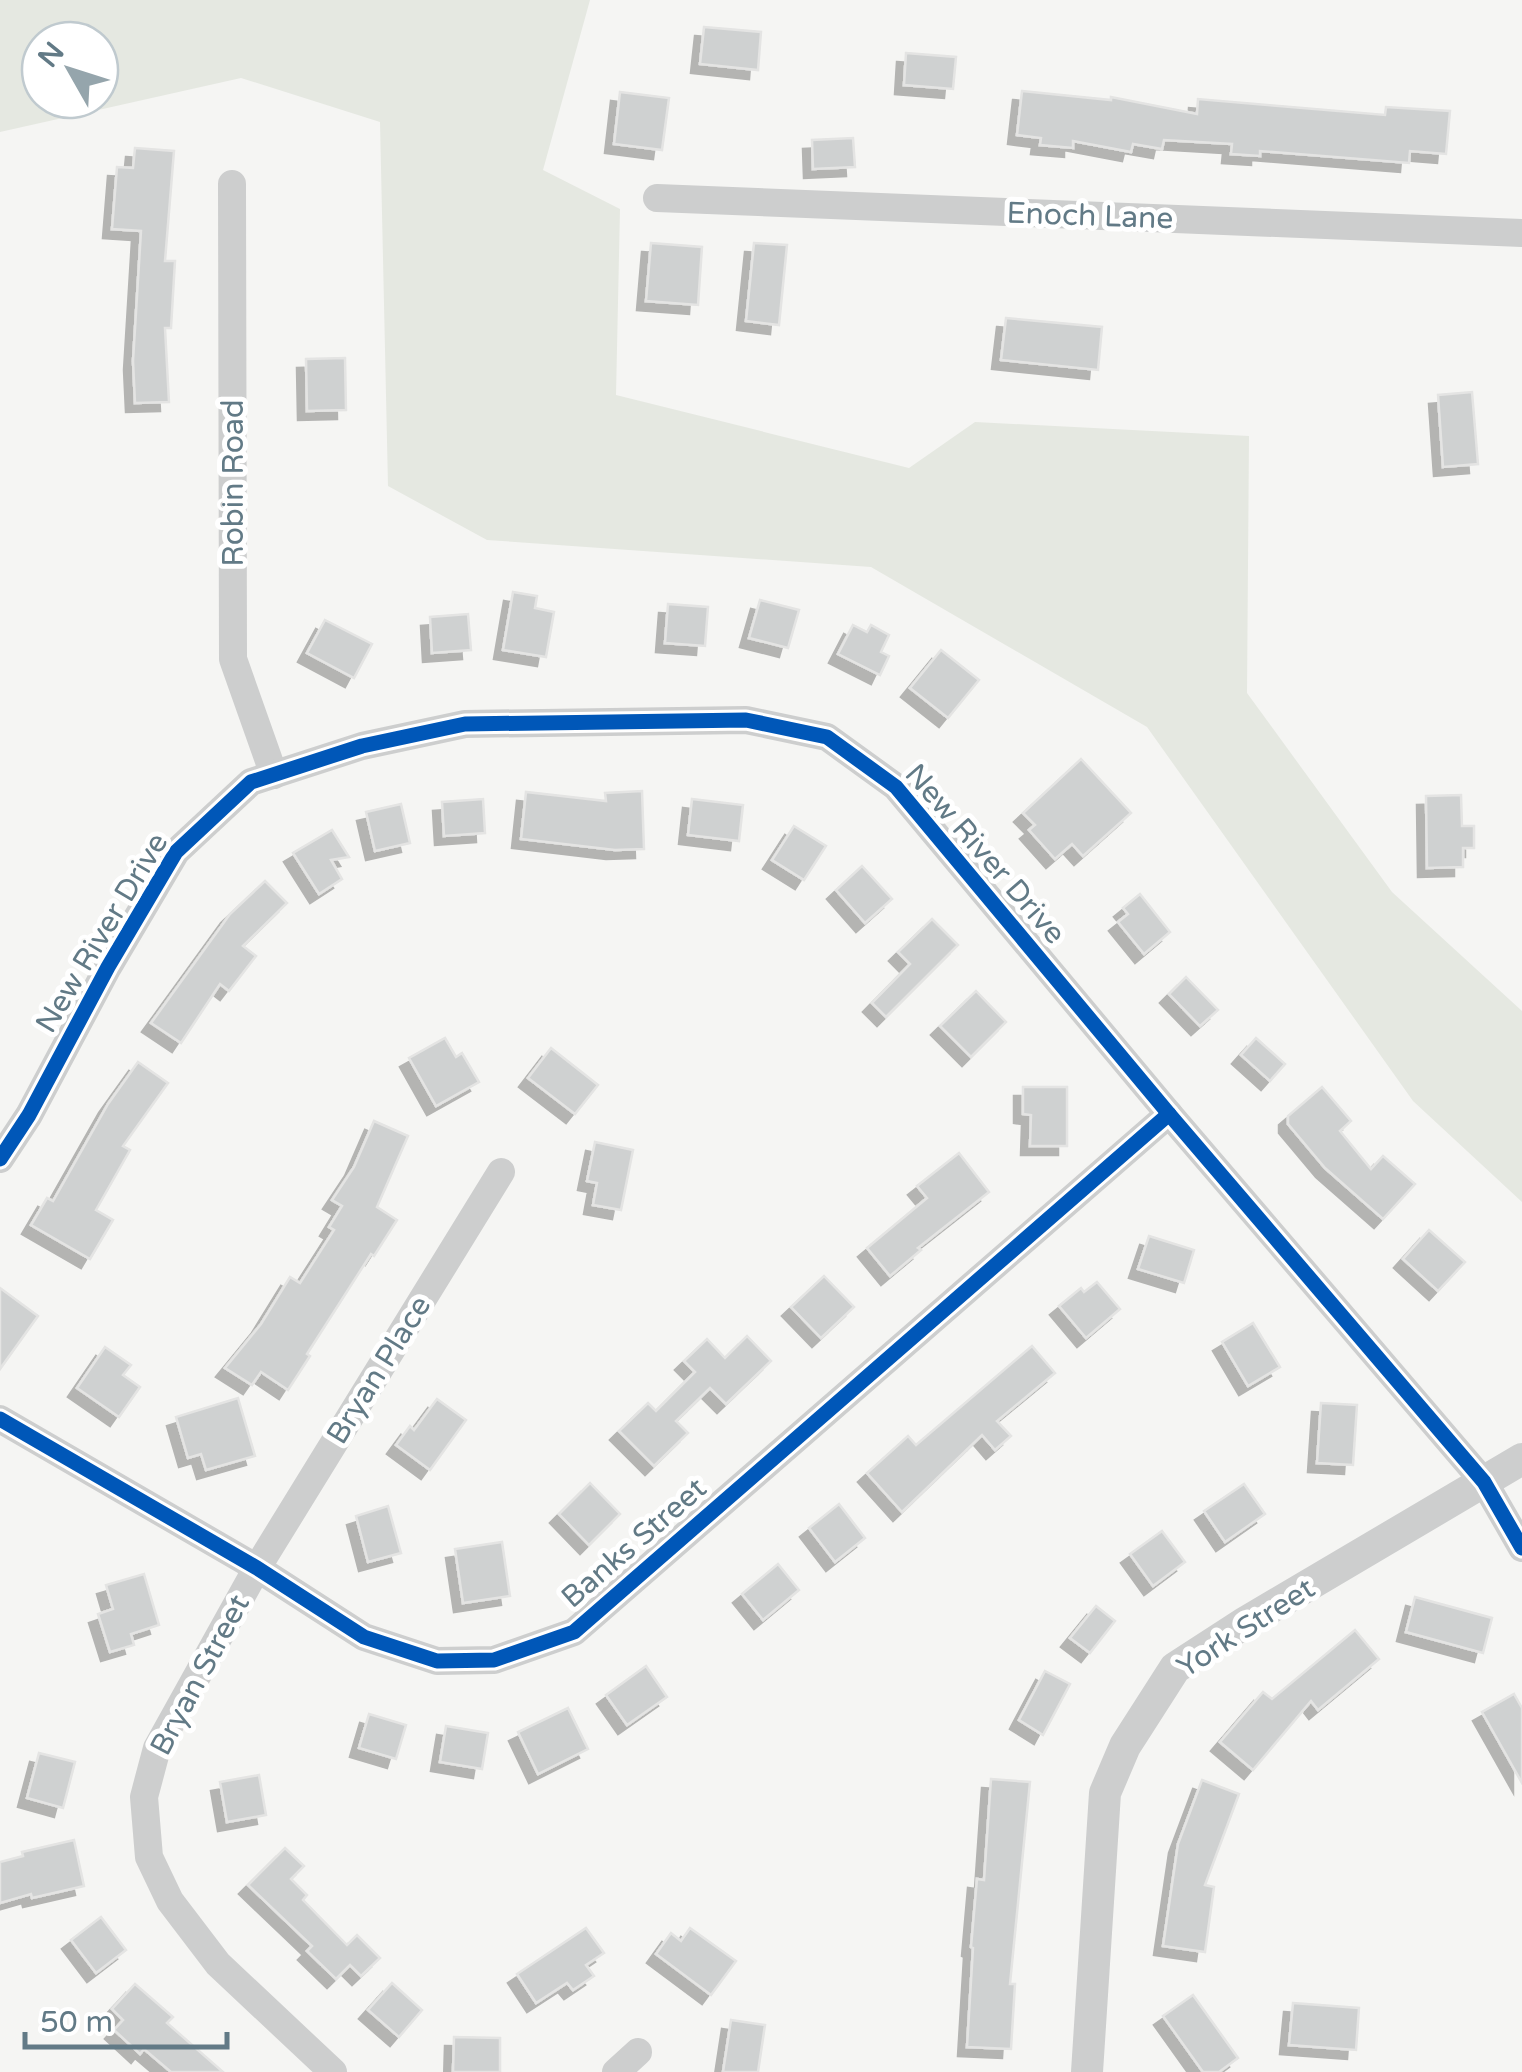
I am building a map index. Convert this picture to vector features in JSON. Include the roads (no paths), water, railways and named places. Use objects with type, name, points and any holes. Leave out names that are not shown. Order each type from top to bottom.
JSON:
[{"type":"street","name":"Robin Road","points":[[232,184],[233,659],[274,775]]},
{"type":"street","name":"Enoch Lane","points":[[657,198],[1522,233]]},
{"type":"street","name":"New River Drive","points":[[0,1160],[176,852],[251,782],[362,746],[465,724],[746,720],[827,737],[896,787],[1484,1482],[1522,1548]]},
{"type":"street","name":"Banks Street","points":[[0,1419],[258,1568],[364,1636],[436,1661],[494,1660],[574,1632],[1170,1114]]},
{"type":"street","name":"Bryan Place","points":[[258,1568],[500,1172]]},
{"type":"street","name":"York Street","points":[[1087,2072],[1105,1793],[1125,1746],[1175,1668],[1522,1459]]},
{"type":"street","name":"Bryan Street","points":[[258,1568],[157,1748],[144,1796],[149,1857],[170,1901],[218,1964],[334,2072]]},
{"type":"street","points":[[616,2072],[638,2052]]}]
